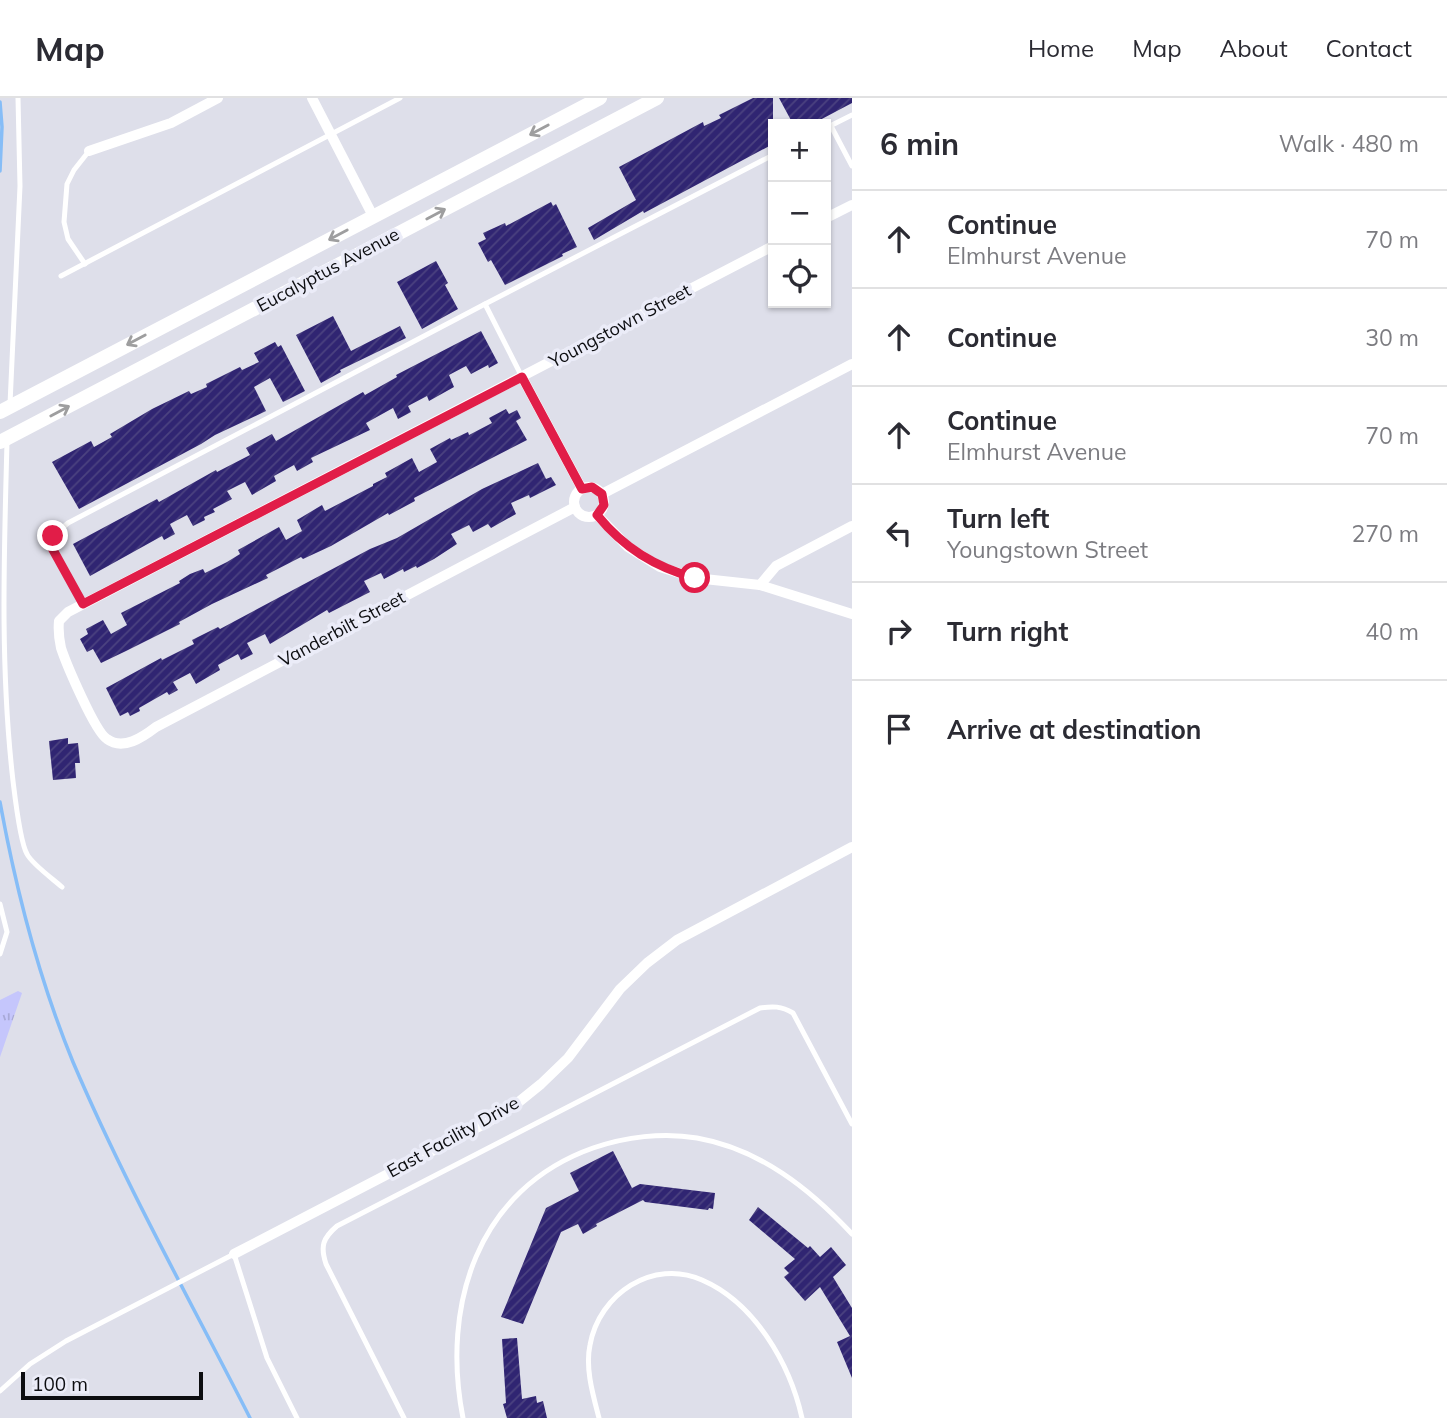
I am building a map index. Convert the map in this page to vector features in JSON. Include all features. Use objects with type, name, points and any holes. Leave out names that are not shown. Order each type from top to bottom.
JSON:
[{"type":"street","points":[[312,98],[373,216]]},
{"type":"street","name":"Eucalyptus Avenue","points":[[5,409],[600,98]]},
{"type":"street","name":"Eucalyptus Avenue","points":[[4,441],[657,98]]},
{"type":"street","points":[[89,151],[171,123],[211,100]]},
{"type":"street","points":[[831,216],[852,205]]},
{"type":"street","name":"Youngstown Street","points":[[59,621],[68,612],[83,604],[768,249]]},
{"type":"street","points":[[602,494],[852,364]]},
{"type":"street","points":[[522,377],[582,489]]},
{"type":"street","points":[[597,515],[604,505],[602,494],[592,487],[582,489],[575,498],[575,507],[583,516],[597,515],[628,547],[660,567],[695,578],[760,585],[852,614]]},
{"type":"street","name":"Vanderbilt Street","points":[[59,621],[58,633],[62,650],[87,704],[92,722],[107,740],[124,744],[140,739],[156,727],[575,507]]},
{"type":"street","points":[[760,585],[776,566],[852,526]]},
{"type":"street","name":"East Facility Drive","points":[[234,1254],[488,1122],[515,1105],[568,1058],[620,989],[667,947],[707,923],[852,848]]},
{"type":"lane","points":[[5,409],[20,186],[18,98]]},
{"type":"lane","points":[[61,276],[400,98]]},
{"type":"lane","points":[[831,126],[852,115]]},
{"type":"lane","points":[[831,132],[852,166]]},
{"type":"lane","points":[[85,264],[68,239],[64,222],[67,184],[89,151]]},
{"type":"lane","points":[[83,604],[52,548],[53,536],[68,523],[768,158]]},
{"type":"lane","points":[[485,304],[522,377]]},
{"type":"lane","points":[[4,441],[2,641],[4,702],[12,779],[27,855],[62,887]]},
{"type":"lane","points":[[0,904],[7,932],[0,954]]},
{"type":"lane","points":[[404,1418],[326,1264],[322,1244],[337,1226],[760,1008],[774,1006],[793,1013],[852,1124]]},
{"type":"lane","points":[[463,1418],[456,1347],[459,1317],[470,1270],[490,1229],[505,1210],[535,1179],[560,1162],[615,1141],[653,1136],[696,1138],[715,1142],[754,1156],[776,1168],[824,1204],[852,1234]]},
{"type":"lane","points":[[0,1391],[30,1364],[66,1341],[234,1254],[267,1357],[297,1418]]},
{"type":"lane","points":[[599,1418],[590,1380],[589,1360],[590,1345],[601,1314],[625,1289],[652,1276],[667,1274],[701,1279],[722,1292],[748,1314],[765,1334],[782,1363],[796,1394],[802,1418]]},
{"type":"green space","points":[[18,991],[22,993],[0,1057],[0,1000]]},
{"type":"building","points":[[753,98],[773,98],[773,119],[768,119],[768,147],[644,213],[643,211],[594,240],[588,228],[636,200],[619,167],[703,122],[704,126],[721,118],[719,115]]},
{"type":"building","points":[[779,98],[852,98],[852,103],[822,119],[790,119]]},
{"type":"building","points":[[551,202],[553,206],[556,204],[577,247],[505,285],[478,243],[486,239],[483,233],[505,223],[506,226]]},
{"type":"building","points":[[436,261],[458,309],[422,329],[397,282]]},
{"type":"building","points":[[333,316],[351,351],[400,326],[406,338],[340,370],[341,372],[321,383],[296,335]]},
{"type":"building","points":[[481,331],[498,363],[471,374],[466,366],[449,375],[454,387],[429,401],[427,396],[408,406],[411,412],[398,419],[393,408],[366,423],[370,430],[311,458],[313,462],[297,471],[294,465],[274,476],[276,481],[252,495],[245,482],[227,491],[232,499],[213,509],[215,512],[204,517],[205,520],[193,526],[187,515],[170,524],[175,534],[164,540],[162,536],[90,576],[73,544],[157,499],[159,502],[216,470],[217,472],[250,455],[246,448],[272,434],[276,441]]},
{"type":"building","points":[[275,342],[278,347],[281,345],[305,391],[283,402],[270,378],[254,387],[266,411],[215,435],[79,509],[52,462],[91,441],[94,447],[112,437],[110,434],[152,409],[189,391],[191,394],[207,387],[206,384],[240,367],[242,370],[259,362],[254,353]]},
{"type":"building","points":[[506,409],[509,414],[517,410],[521,418],[516,421],[527,440],[414,498],[415,501],[389,515],[388,513],[331,546],[303,559],[301,557],[266,575],[268,578],[212,604],[179,622],[180,624],[126,651],[101,663],[93,649],[87,652],[80,639],[88,634],[86,629],[103,620],[111,634],[127,625],[121,613],[180,583],[179,581],[190,574],[203,569],[205,573],[227,562],[240,554],[238,550],[279,527],[286,540],[302,531],[297,520],[322,505],[325,511],[373,486],[387,477],[385,473],[412,458],[419,472],[437,462],[430,449],[450,438],[451,440],[468,432],[469,435],[492,423],[489,418]]},
{"type":"building","points":[[538,463],[546,479],[551,477],[556,485],[530,498],[529,495],[511,503],[516,514],[491,528],[488,524],[473,532],[469,525],[451,534],[457,544],[434,559],[417,568],[416,566],[404,572],[403,569],[384,579],[381,573],[364,581],[370,592],[329,613],[327,610],[270,644],[265,634],[247,643],[253,654],[241,660],[238,654],[218,665],[220,670],[196,684],[190,673],[173,682],[178,690],[169,695],[167,692],[130,716],[128,712],[120,716],[106,688],[161,658],[162,660],[194,644],[192,640],[218,627],[220,629],[370,549],[397,538],[482,489]]},
{"type":"building","points":[[68,738],[68,744],[78,743],[80,763],[75,763],[76,778],[53,780],[49,741]]},
{"type":"building","points":[[613,1151],[632,1188],[640,1184],[715,1193],[713,1209],[643,1200],[596,1224],[597,1226],[583,1234],[578,1224],[561,1232],[523,1324],[501,1317],[546,1208],[579,1191],[570,1173]]},
{"type":"building","points":[[758,1207],[808,1248],[810,1246],[820,1257],[831,1247],[846,1265],[833,1277],[852,1308],[852,1378],[837,1342],[850,1336],[820,1287],[805,1301],[784,1277],[789,1273],[784,1268],[795,1259],[749,1220]]},
{"type":"building","points":[[517,1338],[522,1399],[536,1396],[537,1403],[543,1401],[547,1418],[507,1418],[503,1404],[506,1403],[502,1339]]},
{"type":"waterway","points":[[0,102],[0,171]]},
{"type":"waterway","points":[[0,802],[30,934],[73,1062],[136,1197],[250,1418]]},
{"type":"route","points":[[53,536],[52,548],[83,604],[522,377],[582,489],[592,487],[602,494],[604,505],[597,515],[615,536],[660,567],[695,578]]}]
